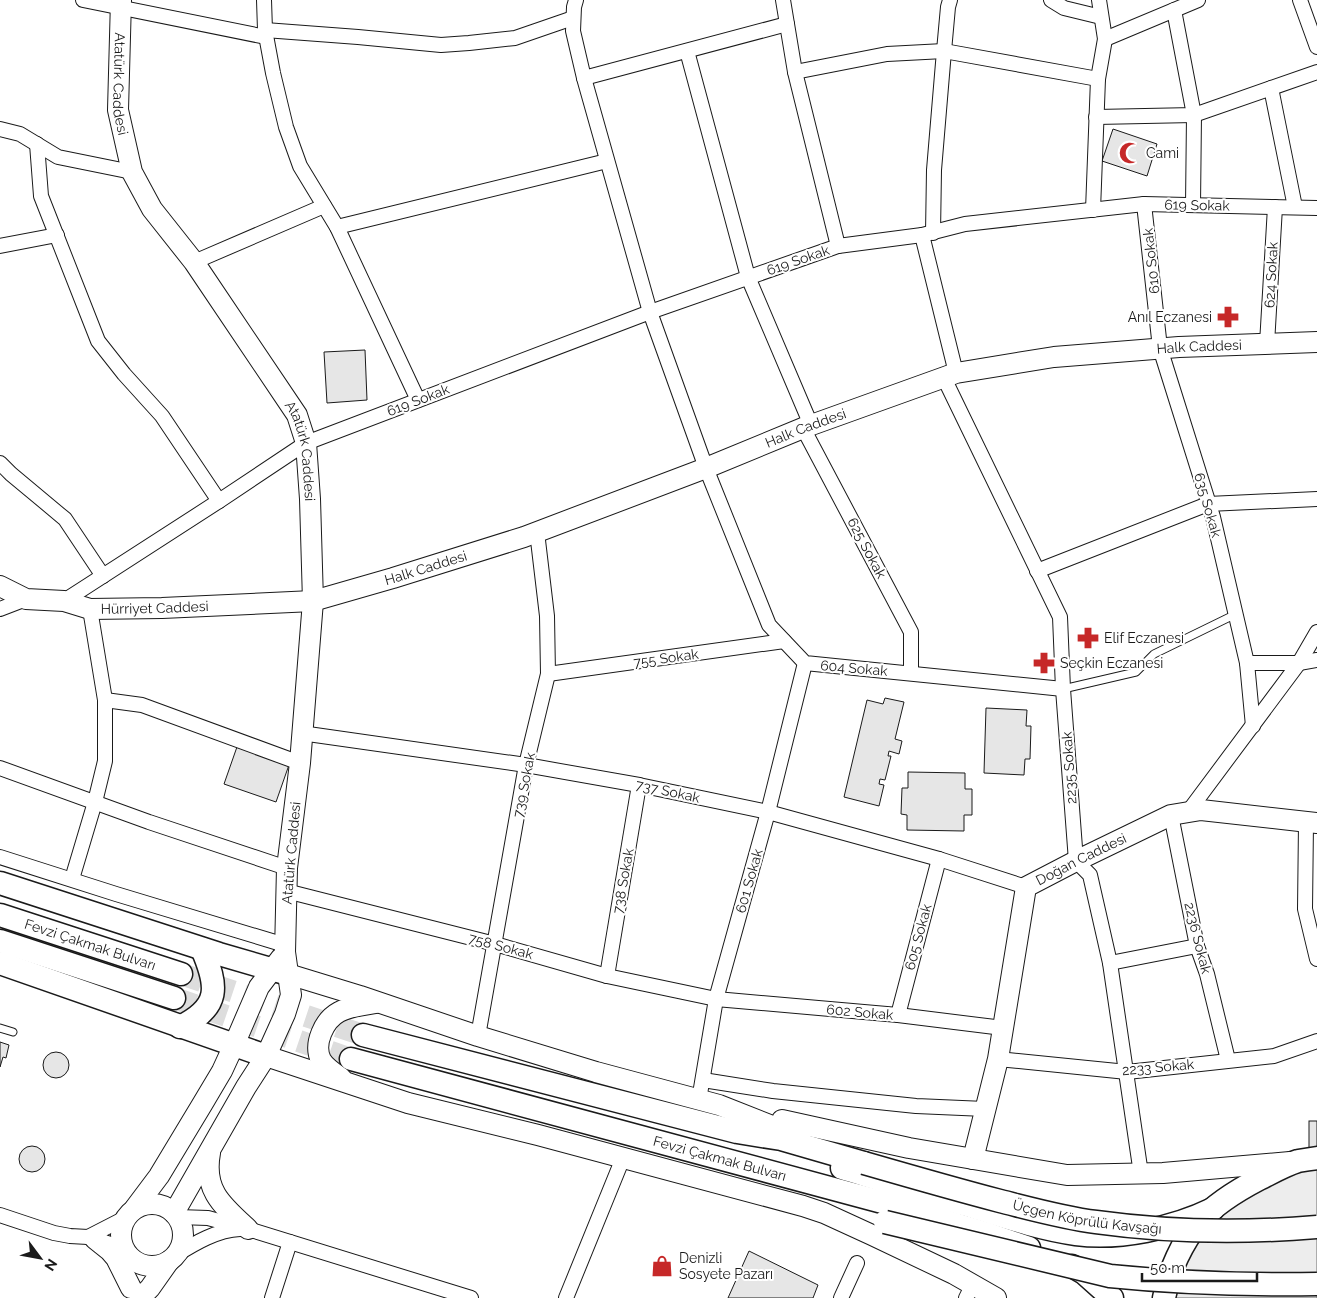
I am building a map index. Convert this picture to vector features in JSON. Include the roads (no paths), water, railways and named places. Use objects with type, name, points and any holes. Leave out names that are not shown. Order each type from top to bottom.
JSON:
[{"type":"main road","name":"Atatürk Caddesi","points":[[121,4],[118,110],[132,172],[152,209],[194,262],[297,415],[306,443],[310,499],[313,601],[300,763],[287,868],[283,960],[291,995],[285,1014],[266,1056],[211,1147],[176,1215]]},
{"type":"main road","name":"Halk Caddesi","points":[[313,601],[537,532],[706,468],[807,426],[950,375],[1054,356],[1160,348],[1317,342]]},
{"type":"main road","name":"Hürriyet Caddesi","points":[[0,586],[26,599],[64,602],[90,609],[162,608],[313,601]]},
{"type":"main road","name":"Doğan Caddesi","points":[[973,1159],[998,1059],[1026,887],[1076,861],[1180,814],[1201,810],[1312,823]]},
{"type":"main road","points":[[0,882],[202,949],[283,960],[378,1002],[478,1036],[596,1072],[719,1105],[908,1148],[1067,1175],[1163,1173],[1307,1160]]},
{"type":"main road","name":"Fevzi Çakmak Bulvarı","points":[[0,915],[181,974]]},
{"type":"main road","name":"Fevzi Çakmak Bulvarı","points":[[0,942],[174,998]]},
{"type":"main road","points":[[180,1027],[201,1015],[208,1007],[212,998],[212,975],[202,949]]},
{"type":"main road","points":[[133,1295],[126,1253],[120,1238],[121,1228],[130,1213],[159,1176],[222,1071],[259,987],[283,960]]},
{"type":"main road","points":[[0,963],[180,1027],[408,1103],[623,1158],[824,1213],[954,1274],[969,1291],[996,1298]]},
{"type":"main road","points":[[351,1084],[334,1074],[321,1060],[319,1048],[321,1035],[325,1026],[338,1012],[378,1002]]},
{"type":"main road","points":[[363,1035],[737,1132],[832,1165],[1010,1218],[1078,1234],[1103,1235],[1158,1228],[1195,1217],[1213,1209]]},
{"type":"main road","name":"Fevzi Çakmak Bulvarı","points":[[351,1059],[882,1202],[985,1233],[1036,1250],[1071,1266],[1084,1273],[1112,1298]]},
{"type":"main road","points":[[719,1105],[864,1163]]},
{"type":"main road","points":[[737,1132],[781,1139],[864,1163]]},
{"type":"main road","points":[[211,1147],[208,1175],[214,1192],[226,1208],[248,1229]]},
{"type":"main road","points":[[1164,1298],[1171,1272],[1187,1239],[1200,1221],[1226,1198],[1240,1189],[1307,1160]]},
{"type":"main road","name":"Üçgen Köprülü Kavşağı","points":[[864,1163],[941,1186],[1056,1215],[1096,1222],[1177,1230],[1317,1227]]},
{"type":"main road","points":[[757,1169],[820,1191],[885,1222]]},
{"type":"main road","points":[[130,1213],[144,1205],[162,1206],[176,1215],[181,1225],[183,1236],[181,1246],[150,1288],[133,1295]]},
{"type":"main road","points":[[803,1206],[885,1222],[1110,1276],[1223,1284],[1317,1284]]},
{"type":"main road","points":[[92,1238],[110,1251],[116,1258],[133,1295]]},
{"type":"main road","points":[[126,1253],[137,1263],[147,1266],[158,1266],[172,1258]]},
{"type":"street","points":[[83,0],[121,4],[266,34],[358,37],[441,45],[515,38],[573,18]]},
{"type":"street","points":[[264,0],[266,34],[273,73],[286,127],[300,166],[337,227],[418,400]]},
{"type":"street","name":"604 Sokak","points":[[576,0],[573,31],[584,78],[650,312],[706,468],[769,625],[805,663],[1064,689]]},
{"type":"street","points":[[783,0],[795,72],[838,246]]},
{"type":"street","name":"2235 Sokak","points":[[950,0],[927,234],[950,375],[1037,571],[1060,617],[1076,861]]},
{"type":"street","points":[[1051,0],[1064,8],[1101,17]]},
{"type":"street","points":[[1093,210],[1098,79],[1105,39],[1099,0]]},
{"type":"street","points":[[1105,39],[1198,0]]},
{"type":"street","points":[[1300,0],[1317,47]]},
{"type":"street","points":[[1174,10],[1194,115],[1193,205]]},
{"type":"street","points":[[584,78],[787,24]]},
{"type":"street","name":"625 Sokak","points":[[687,51],[748,277],[807,426],[911,632],[911,673]]},
{"type":"street","points":[[795,72],[886,54],[944,51],[1098,79]]},
{"type":"street","points":[[1096,117],[1194,115],[1317,72]]},
{"type":"street","points":[[1270,88],[1295,207]]},
{"type":"street","points":[[0,129],[20,134],[58,157],[132,172]]},
{"type":"street","points":[[37,144],[42,196],[98,340],[124,374],[162,416],[219,501]]},
{"type":"street","points":[[337,227],[607,162]]},
{"type":"street","name":"619 Sokak","points":[[64,602],[306,443],[650,312],[838,246],[927,234],[965,224],[1144,204],[1317,208]]},
{"type":"street","name":"610 Sokak","points":[[1144,204],[1160,348]]},
{"type":"street","points":[[194,262],[324,206]]},
{"type":"street","name":"624 Sokak","points":[[1267,344],[1275,207]]},
{"type":"street","points":[[0,246],[57,235]]},
{"type":"street","name":"635 Sokak","points":[[1160,348],[1213,517],[1247,663],[1252,726]]},
{"type":"street","points":[[0,463],[65,519],[103,576]]},
{"type":"street","points":[[1037,571],[1208,504],[1317,499]]},
{"type":"street","name":"739 Sokak","points":[[478,1036],[526,766],[548,674],[547,616],[537,532]]},
{"type":"street","points":[[0,609],[26,599]]},
{"type":"street","points":[[72,879],[95,802],[104,761],[105,700],[90,609]]},
{"type":"street","points":[[1180,814],[1252,726],[1299,663],[1317,632]]},
{"type":"street","name":"755 Sokak","points":[[548,674],[784,641]]},
{"type":"street","points":[[1247,663],[1299,663],[1317,660]]},
{"type":"street","name":"601 Sokak","points":[[699,1100],[716,999],[768,812],[805,663]]},
{"type":"street","points":[[105,700],[142,705],[300,763]]},
{"type":"street","name":"737 Sokak","points":[[301,733],[526,766],[639,785],[768,812],[939,859],[1026,887]]},
{"type":"street","points":[[0,768],[149,822],[287,868]]},
{"type":"street","name":"738 Sokak","points":[[607,976],[639,785]]},
{"type":"street","name":"2236 Sokak","points":[[1180,814],[1197,946],[1207,974],[1228,1060]]},
{"type":"street","points":[[1312,823],[1305,909],[1317,959]]},
{"type":"street","points":[[0,857],[116,894],[283,960]]},
{"type":"street","name":"605 Sokak","points":[[898,1015],[939,859]]},
{"type":"street","points":[[1076,861],[1090,875],[1110,963],[1141,1174]]},
{"type":"street","name":"758 Sokak","points":[[286,891],[495,944],[607,976],[716,999]]},
{"type":"street","points":[[1110,963],[1197,946]]},
{"type":"street","name":"602 Sokak","points":[[716,999],[898,1015],[1003,1028]]},
{"type":"street","name":"2233 Sokak","points":[[998,1059],[1127,1072],[1274,1056],[1317,1041]]},
{"type":"street","points":[[703,1080],[773,1091],[906,1105],[985,1109]]},
{"type":"street","points":[[566,1298],[623,1158]]},
{"type":"street","points":[[92,1238],[130,1213]]},
{"type":"street","points":[[0,1215],[54,1233],[92,1238],[126,1253]]},
{"type":"street","points":[[176,1215],[208,1218],[248,1229],[468,1298]]},
{"type":"street","points":[[172,1258],[186,1248],[221,1232],[231,1229],[248,1229]]},
{"type":"street","points":[[272,1298],[290,1242]]},
{"type":"street","points":[[841,1298],[857,1263]]},
{"type":"lane","points":[[1064,689],[1136,672],[1154,654],[1236,614]]},
{"type":"lane","points":[[0,1028],[13,1032]]},
{"type":"tunnel","points":[[181,974],[363,1035]]},
{"type":"tunnel","points":[[174,998],[351,1059]]},
{"type":"place","name":"Cami","points":[[1130,153]]},
{"type":"place","name":"Anıl Eczanesi","points":[[1228,317]]},
{"type":"place","name":"Elif Eczanesi","points":[[1088,638]]},
{"type":"place","name":"Seçkin Eczanesi","points":[[1044,663]]},
{"type":"place","name":"Denizli Sosyete Pazarı","points":[[662,1266]]}]
